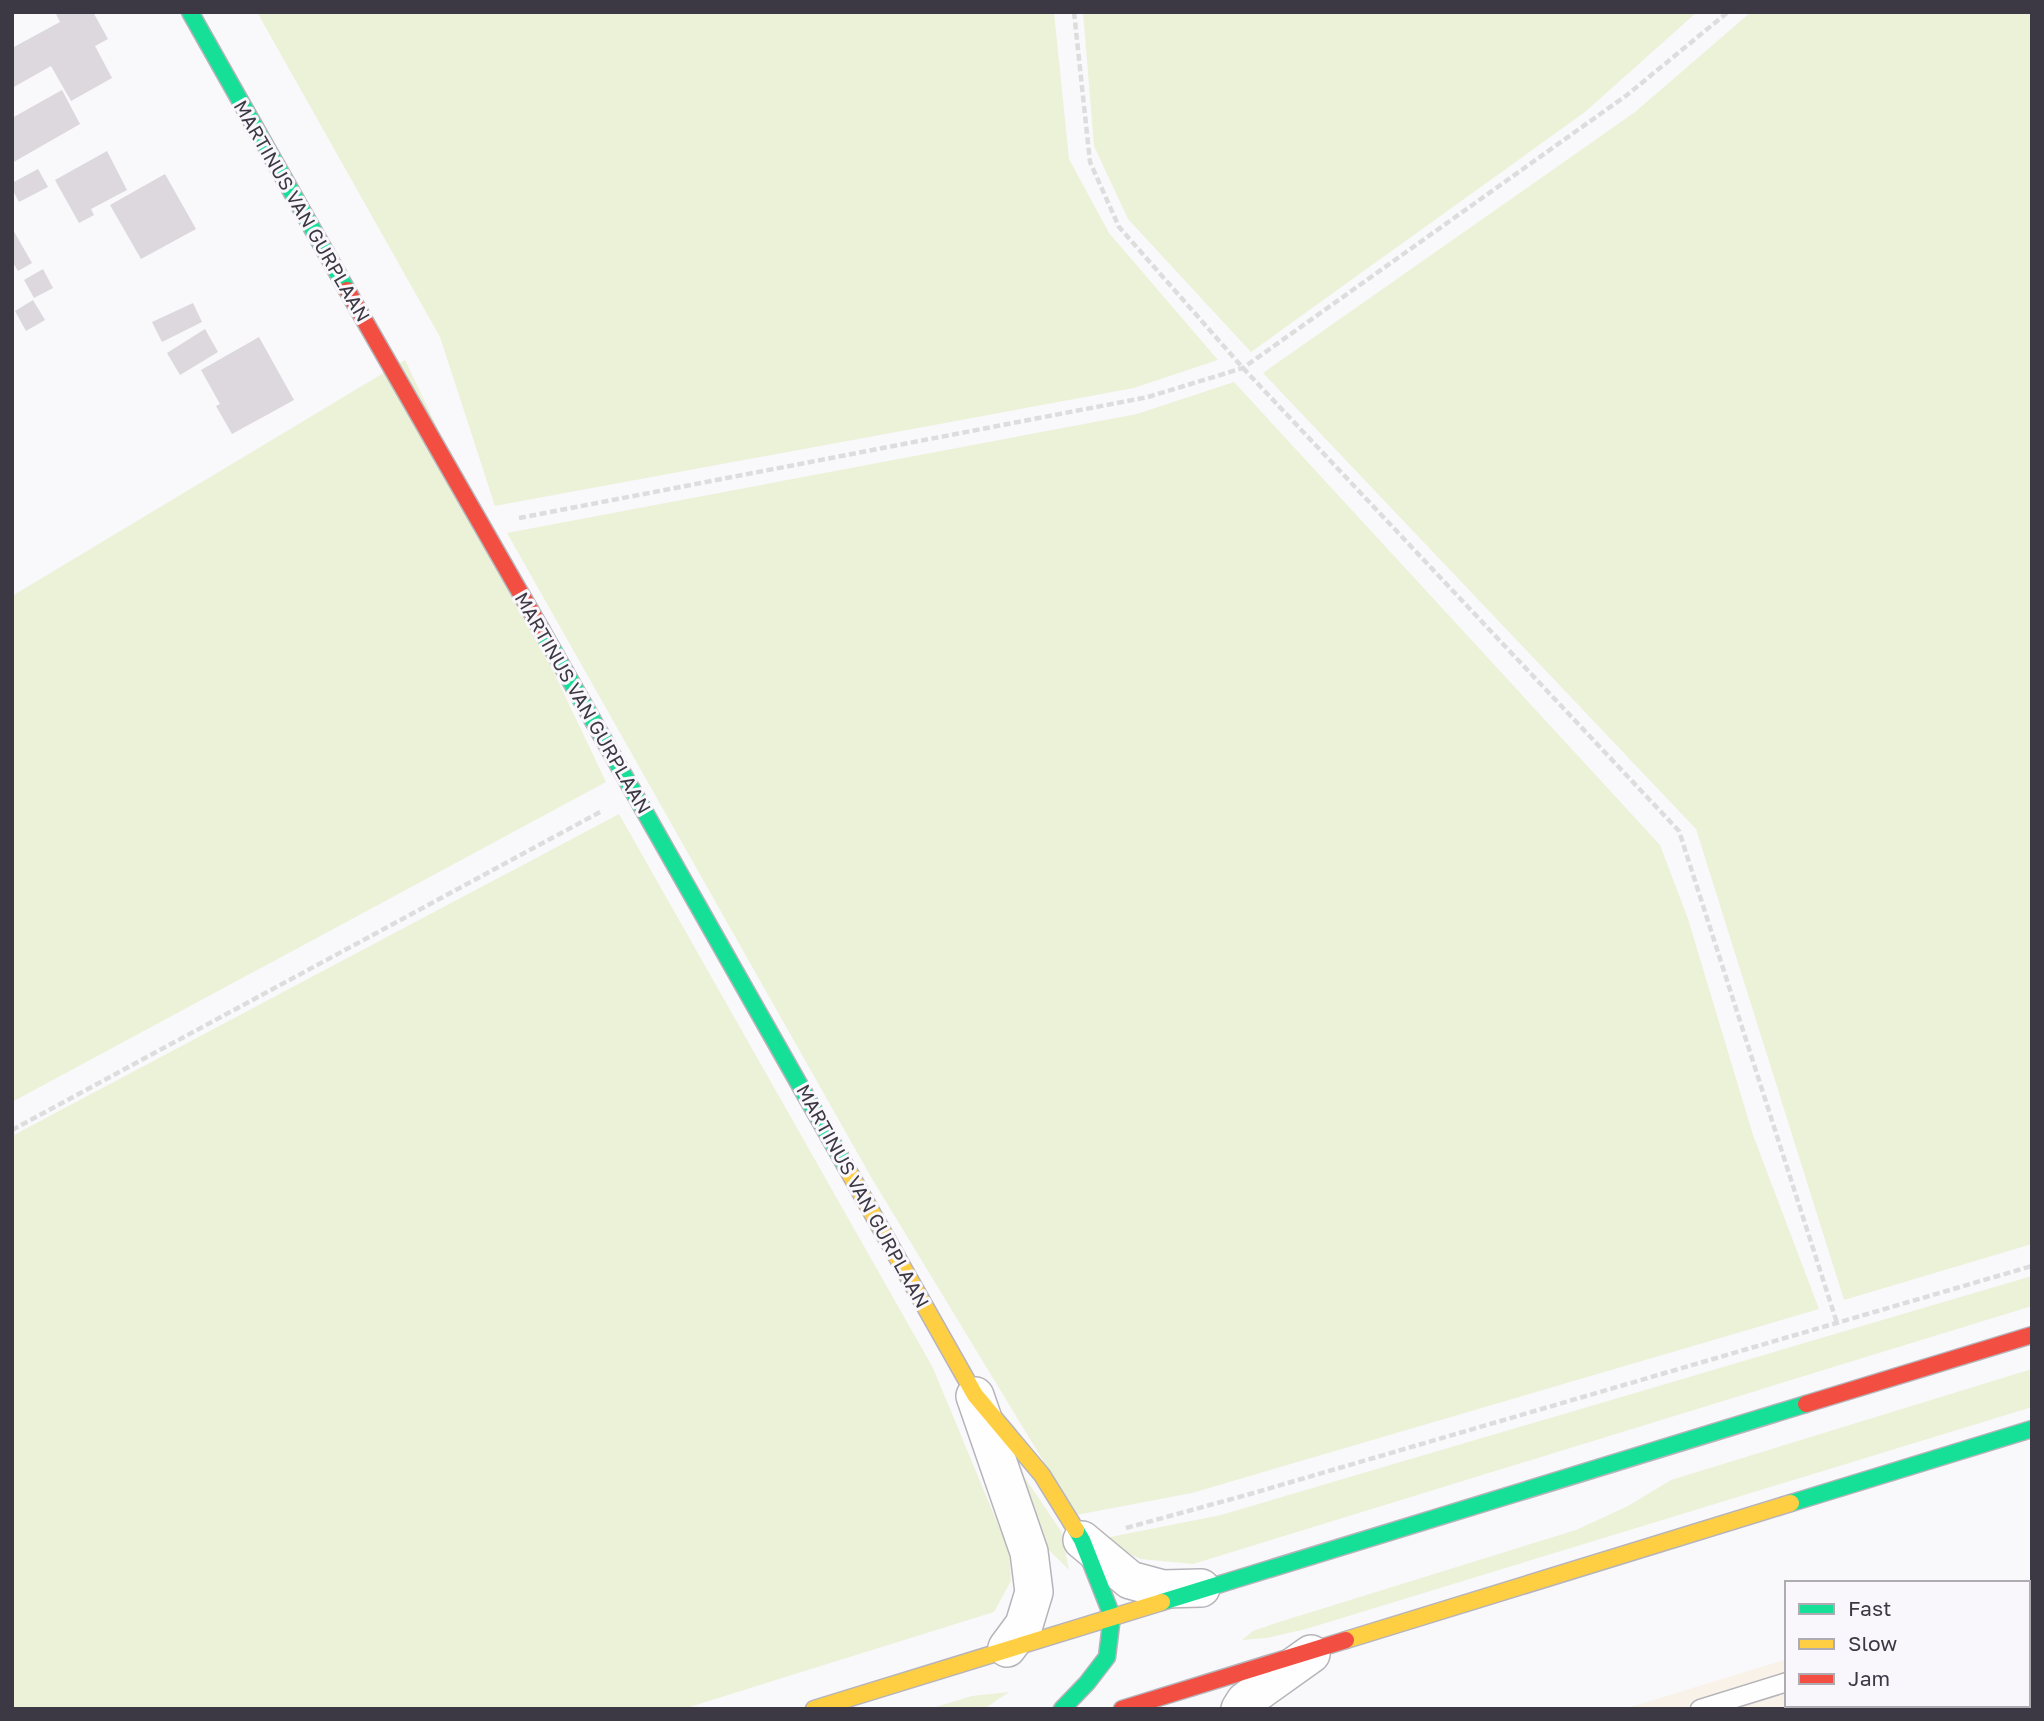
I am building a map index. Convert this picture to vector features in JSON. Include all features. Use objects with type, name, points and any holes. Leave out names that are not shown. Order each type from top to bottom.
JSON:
[{"type":"main road","name":"MARTINUS VAN GURPLAAN","points":[[190,12],[975,1395],[1042,1475],[1082,1540],[1112,1616]]},
{"type":"main road","points":[[814,1709],[2032,1335]]},
{"type":"main road","points":[[1122,1709],[2032,1429]]},
{"type":"main road","points":[[1062,1709],[1107,1657],[1112,1616]]},
{"type":"street","name":"MARTINUS VAN GURPLAAN","points":[[975,1395],[1029,1552],[1034,1592],[1024,1625],[1007,1648]]},
{"type":"street","name":"MARTINUS VAN GURPLAAN","points":[[1082,1540],[1130,1580],[1163,1589],[1205,1587]]},
{"type":"street","points":[[1240,1709],[1245,1701],[1321,1647]]},
{"type":"lane","points":[[1700,1709],[1785,1683]]},
{"type":"path","points":[[1073,12],[1090,162],[1119,227],[1243,368],[1679,831],[1837,1323]]},
{"type":"path","points":[[481,526],[1148,397],[1243,368],[1627,95],[1728,12]]},
{"type":"path","points":[[12,1130],[635,793]]},
{"type":"path","points":[[1082,1540],[1250,1494],[2032,1265]]},
{"type":"shaded area","points":[[2030,1586],[2032,1709],[1624,1709],[1785,1660],[1785,1707],[2030,1707]]},
{"type":"green space","points":[[257,12],[1054,12],[1069,159],[1109,233],[1218,360],[1134,388],[495,506],[440,337]]},
{"type":"green space","points":[[1083,12],[1697,12],[1585,112],[1251,352],[1128,219],[1094,146]]},
{"type":"green space","points":[[1751,12],[2032,12],[2032,1244],[1844,1300],[1696,829],[1263,373],[1635,112]]},
{"type":"green space","points":[[405,360],[606,782],[12,1102],[12,596]]},
{"type":"green space","points":[[1234,382],[1660,845],[1688,919],[1753,1135],[1819,1309],[1192,1493],[1076,1515],[871,1177],[507,533],[1137,414]]},
{"type":"green space","points":[[619,814],[933,1368],[1009,1551],[1011,1581],[994,1612],[683,1709],[12,1709],[12,1136]]},
{"type":"green space","points":[[2032,1276],[2032,1306],[1193,1564],[1140,1559],[1100,1539],[1221,1515]]},
{"type":"green space","points":[[2032,1369],[2032,1407],[1306,1629],[1267,1638],[1242,1640],[1253,1631],[1276,1623],[1576,1530],[1628,1506],[1671,1480]]},
{"type":"green space","points":[[1018,1476],[1025,1478],[1061,1531],[1069,1570],[1041,1542]]},
{"type":"green space","points":[[1009,1692],[984,1709],[929,1709],[972,1696]]},
{"type":"building","points":[[55,12],[93,12],[108,39],[95,46],[112,78],[71,101],[51,66],[12,88],[12,48],[60,22]]},
{"type":"building","points":[[62,90],[80,124],[12,163],[12,118]]},
{"type":"building","points":[[107,151],[127,190],[91,209],[94,215],[79,223],[55,180]]},
{"type":"building","points":[[38,169],[48,187],[19,202],[12,183]]},
{"type":"building","points":[[165,174],[196,229],[141,259],[110,205]]},
{"type":"building","points":[[12,228],[32,263],[18,271],[12,261]]},
{"type":"building","points":[[43,269],[53,288],[34,298],[24,280]]},
{"type":"building","points":[[33,300],[45,320],[26,331],[15,311]]},
{"type":"building","points":[[193,303],[202,322],[162,342],[152,322]]},
{"type":"building","points":[[205,329],[218,352],[180,375],[167,353]]},
{"type":"building","points":[[259,337],[294,400],[232,434],[216,406],[220,404],[201,370]]},
{"type":"building","points":[[1974,1707],[1975,1709],[1827,1709]]},
{"type":"traffic: fast","points":[[190,12],[347,290]]},
{"type":"traffic: fast","points":[[541,629],[845,1165]]},
{"type":"traffic: fast","points":[[1162,1602],[1806,1404]]},
{"type":"traffic: fast","points":[[1791,1503],[2032,1429]]},
{"type":"traffic: fast","points":[[1062,1709],[1107,1657],[1112,1616],[1076,1530]]},
{"type":"traffic: slow","points":[[845,1165],[975,1395],[1042,1475],[1076,1530]]},
{"type":"traffic: slow","points":[[1346,1640],[1791,1503]]},
{"type":"traffic: slow","points":[[814,1709],[1162,1602]]},
{"type":"traffic: jam","points":[[347,290],[541,629]]},
{"type":"traffic: jam","points":[[1806,1404],[2032,1335]]},
{"type":"traffic: jam","points":[[1122,1709],[1346,1640]]}]
